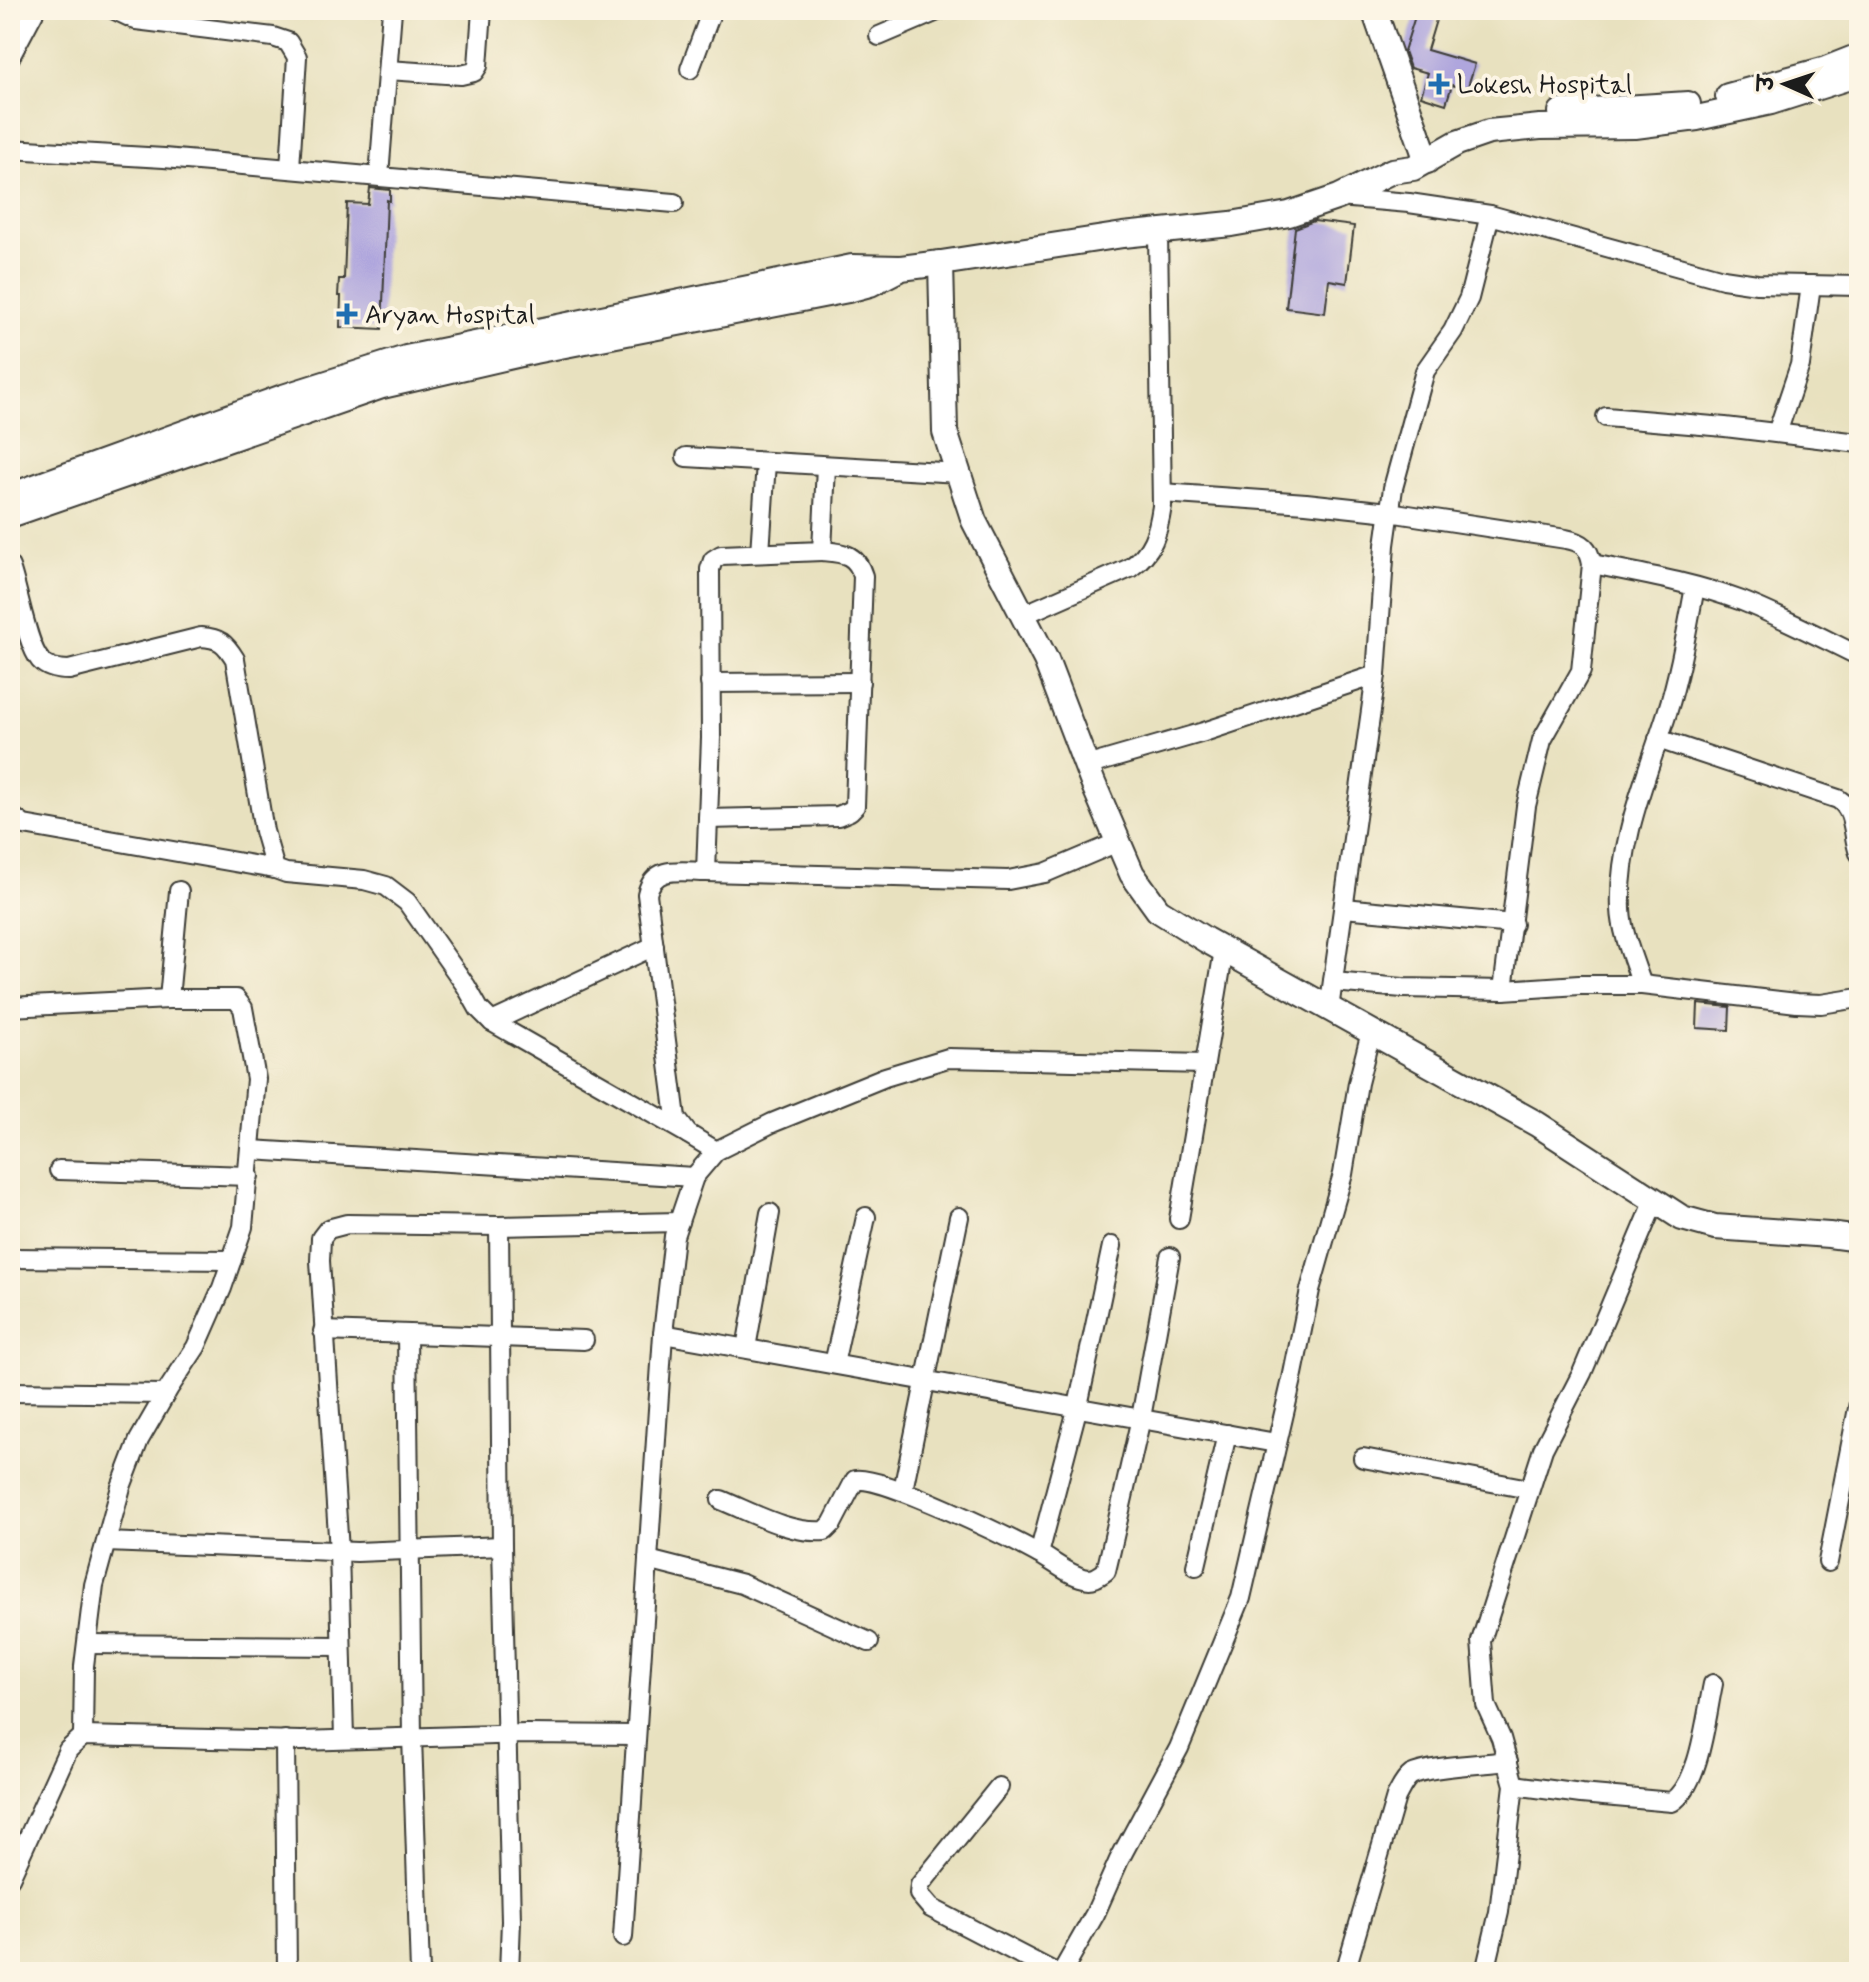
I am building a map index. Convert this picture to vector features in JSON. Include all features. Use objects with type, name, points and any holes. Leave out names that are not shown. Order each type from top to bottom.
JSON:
[{"type":"street","points":[[10,57],[35,10]]},
{"type":"street","points":[[115,10],[136,20],[191,18],[283,39],[294,48],[297,57],[290,168]]},
{"type":"street","points":[[379,176],[392,10]]},
{"type":"street","points":[[388,70],[461,75],[474,72],[478,66],[482,10]]},
{"type":"street","points":[[690,69],[712,10]]},
{"type":"street","points":[[879,36],[940,10]]},
{"type":"street","points":[[1374,10],[1423,154]]},
{"type":"street","points":[[10,496],[283,397],[406,358],[852,267],[901,268],[1289,214],[1339,197],[1485,120],[1512,115],[1687,104],[1729,96],[1826,69],[1859,56]]},
{"type":"street","points":[[1423,154],[1489,132],[1540,127],[1635,126],[1697,118],[1771,102],[1859,74]]},
{"type":"street","points":[[10,149],[290,168],[674,203]]},
{"type":"street","points":[[1339,197],[1490,215],[1723,279],[1757,284],[1859,286]]},
{"type":"street","points":[[1329,1009],[1376,675],[1389,512],[1399,458],[1425,371],[1453,331],[1469,298],[1490,215]]},
{"type":"street","points":[[1023,615],[1130,568],[1152,546],[1158,530],[1162,493],[1158,232]]},
{"type":"street","points":[[941,263],[945,432],[974,521],[1046,660],[1086,766],[1132,874],[1158,910],[1537,1124],[1682,1218],[1715,1227],[1859,1239]]},
{"type":"street","points":[[10,515],[382,386],[534,351],[848,290],[870,284],[901,268]]},
{"type":"street","points":[[1777,433],[1800,365],[1811,285]]},
{"type":"street","points":[[1606,417],[1859,443]]},
{"type":"street","points":[[686,457],[959,473]]},
{"type":"street","points":[[760,553],[766,462]]},
{"type":"street","points":[[822,551],[826,466]]},
{"type":"street","points":[[1162,493],[1389,512],[1579,541],[1590,553],[1592,564],[1581,671],[1542,740],[1526,806],[1503,990]]},
{"type":"street","points":[[706,872],[710,569],[713,560],[721,555],[760,553],[822,551],[849,554],[860,565],[863,576],[857,799],[850,811],[838,816],[708,819]]},
{"type":"street","points":[[1592,564],[1695,587],[1752,606],[1859,656]]},
{"type":"street","points":[[10,567],[33,646],[40,660],[56,670],[69,670],[201,637],[219,639],[226,644],[235,659],[264,831],[275,869]]},
{"type":"street","points":[[1642,985],[1623,924],[1621,891],[1627,842],[1640,790],[1678,672],[1695,587]]},
{"type":"street","points":[[1086,766],[1204,732],[1376,675]]},
{"type":"street","points":[[710,683],[860,682]]},
{"type":"street","points":[[1658,739],[1838,799],[1845,803],[1850,814],[1859,853]]},
{"type":"street","points":[[10,815],[24,825],[286,873],[364,880],[395,891],[407,902],[479,1009],[492,1022],[716,1151]]},
{"type":"street","points":[[688,1134],[676,1118],[647,894],[653,879],[665,871],[1008,880],[1045,873],[1118,842]]},
{"type":"street","points":[[169,999],[179,891]]},
{"type":"street","points":[[1344,908],[1513,924]]},
{"type":"street","points":[[492,1022],[654,946]]},
{"type":"street","points":[[1179,1219],[1224,950]]},
{"type":"street","points":[[1333,982],[1403,988],[1503,990],[1642,985],[1821,1004],[1859,998]]},
{"type":"street","points":[[10,1007],[236,999],[241,1003],[256,1079],[243,1227],[196,1347],[139,1440],[121,1487],[94,1585],[87,1644],[83,1736]]},
{"type":"street","points":[[1062,1972],[1179,1748],[1241,1598],[1310,1290],[1343,1174],[1358,1083],[1371,1032]]},
{"type":"street","points":[[623,1937],[663,1334],[674,1236],[694,1177],[716,1151],[772,1123],[885,1077],[948,1058],[1205,1064]]},
{"type":"street","points":[[251,1150],[694,1177]]},
{"type":"street","points":[[59,1170],[249,1176]]},
{"type":"street","points":[[1485,1972],[1499,1912],[1514,1785],[1486,1705],[1481,1641],[1529,1489],[1552,1429],[1582,1373],[1655,1200]]},
{"type":"street","points":[[746,1348],[770,1213]]},
{"type":"street","points":[[834,1364],[866,1217]]},
{"type":"street","points":[[903,1490],[959,1217]]},
{"type":"street","points":[[344,1739],[339,1551],[323,1331],[321,1238],[328,1229],[347,1224],[499,1226],[679,1222]]},
{"type":"street","points":[[499,1226],[502,1546],[511,1921],[509,1972]]},
{"type":"street","points":[[1039,1554],[1078,1406],[1112,1246]]},
{"type":"street","points":[[721,1500],[789,1527],[812,1532],[825,1531],[832,1524],[855,1480],[865,1478],[903,1490],[1084,1578],[1095,1579],[1106,1571],[1141,1418],[1170,1257]]},
{"type":"street","points":[[10,1258],[232,1260]]},
{"type":"street","points":[[323,1331],[584,1340]]},
{"type":"street","points":[[663,1334],[1276,1443]]},
{"type":"street","points":[[407,1335],[412,1737],[420,1972]]},
{"type":"street","points":[[10,1392],[165,1394]]},
{"type":"street","points":[[1828,1562],[1859,1403]]},
{"type":"street","points":[[1196,1566],[1227,1434]]},
{"type":"street","points":[[1363,1458],[1529,1489]]},
{"type":"street","points":[[106,1542],[339,1551],[502,1546]]},
{"type":"street","points":[[648,1560],[742,1584],[869,1642]]},
{"type":"street","points":[[87,1644],[341,1646]]},
{"type":"street","points":[[1514,1785],[1672,1802],[1682,1796],[1692,1778],[1713,1684]]},
{"type":"street","points":[[10,1878],[68,1750],[83,1736],[285,1740],[636,1735]]},
{"type":"street","points":[[285,1740],[287,1972]]},
{"type":"street","points":[[1345,1972],[1396,1797],[1404,1782],[1411,1775],[1433,1770],[1508,1761]]},
{"type":"street","points":[[999,1787],[920,1885],[919,1894],[923,1902],[942,1915],[1054,1972]]},
{"type":"building","points":[[1417,10],[1439,10],[1427,50],[1475,64],[1467,89],[1452,85],[1446,104],[1421,96],[1428,73],[1410,68],[1404,51]]},
{"type":"building","points":[[370,188],[390,190],[390,201],[387,200],[382,329],[340,327],[341,296],[338,296],[339,279],[344,279],[347,203],[368,204]]},
{"type":"building","points":[[1314,221],[1354,226],[1347,283],[1329,280],[1325,313],[1286,308],[1295,228]]},
{"type":"building","points":[[1698,1004],[1730,1007],[1729,1030],[1697,1028]]},
{"type":"place","name":"Lokesh Hospital","points":[[1439,84]]},
{"type":"place","name":"Aryan Hospital","points":[[347,314]]}]
